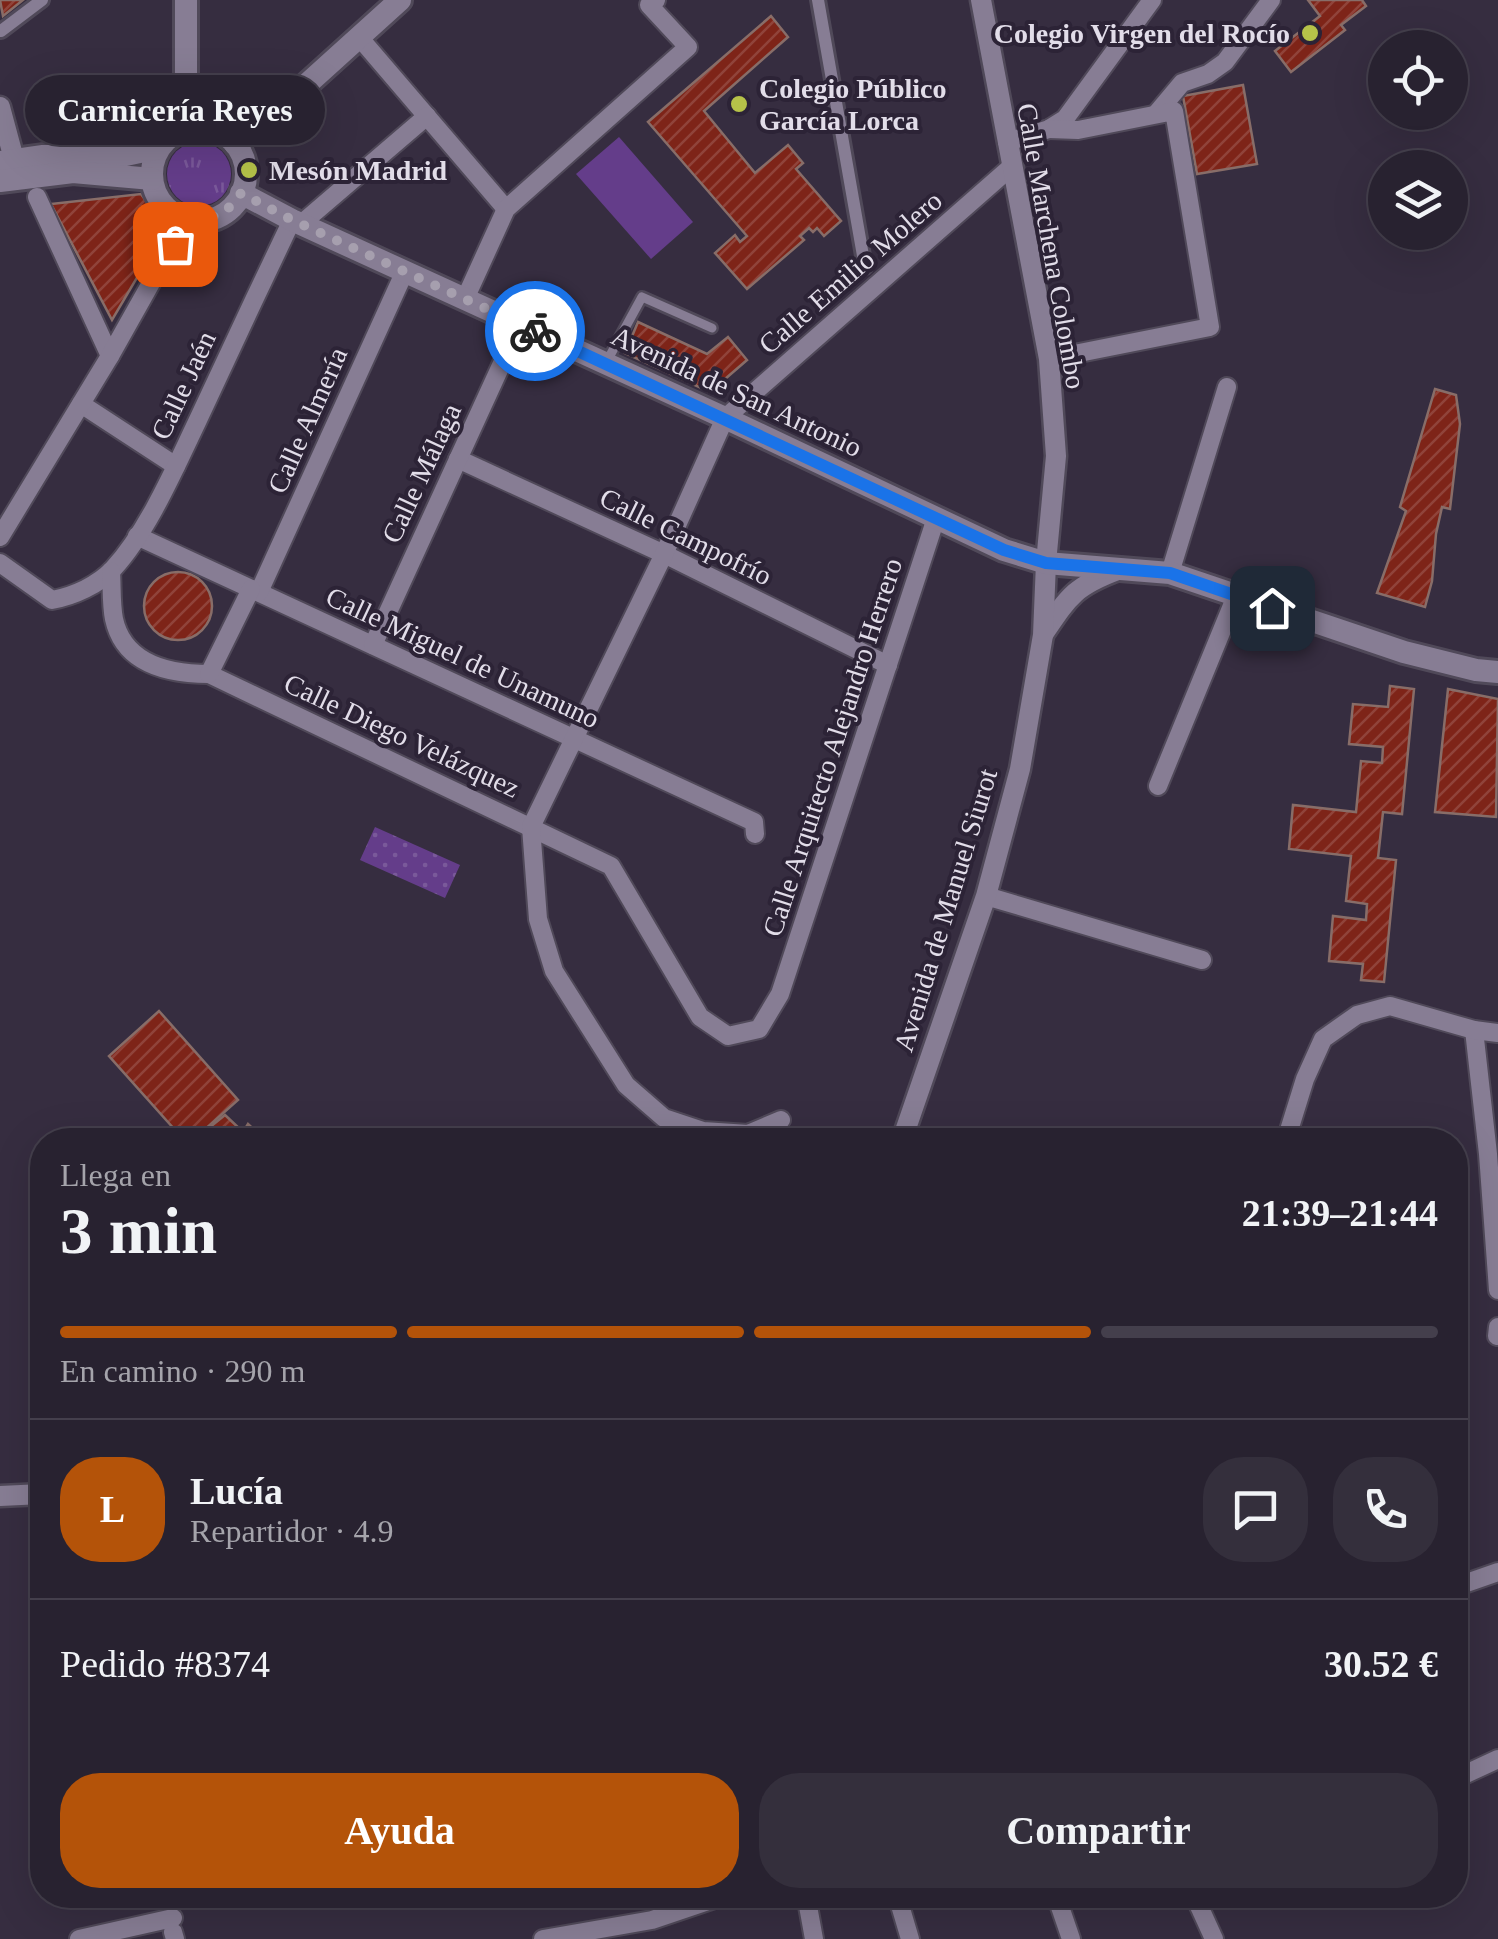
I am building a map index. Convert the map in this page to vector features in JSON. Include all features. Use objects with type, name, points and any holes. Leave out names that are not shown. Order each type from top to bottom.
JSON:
[{"type":"main road","points":[[186,0],[186,128]]},
{"type":"main road","points":[[235,144],[359,37],[388,4]]},
{"type":"main road","points":[[199,126],[213,129],[235,144],[245,168],[241,193],[232,206],[219,216],[204,220],[174,214],[164,204],[152,179],[153,163],[170,136],[199,126]]},
{"type":"main road","points":[[7,160],[121,156],[159,148]]},
{"type":"main road","points":[[0,181],[73,172],[152,179]]},
{"type":"main road","name":"Avenida de San Antonio","points":[[241,193],[1004,550],[1046,563]]},
{"type":"main road","points":[[1046,563],[1170,573],[1404,652],[1498,672]]},
{"type":"street","points":[[0,31],[42,0]]},
{"type":"street","points":[[465,299],[506,209],[688,47],[649,6],[656,0]]},
{"type":"street","points":[[818,0],[865,267]]},
{"type":"street","name":"Calle Marchena Colombo","points":[[981,0],[1049,359],[1056,456],[1046,563]]},
{"type":"street","points":[[1007,142],[1049,129],[1065,119],[1152,0]]},
{"type":"street","points":[[1049,359],[1210,327],[1165,113],[1182,83],[1208,74],[1225,62],[1270,0]]},
{"type":"street","points":[[359,37],[506,209]]},
{"type":"street","points":[[0,107],[7,160]]},
{"type":"street","points":[[1049,129],[1078,130],[1165,113]]},
{"type":"street","points":[[296,222],[426,116]]},
{"type":"street","name":"Calle Emilio Molero","points":[[725,418],[1011,167]]},
{"type":"street","points":[[37,198],[110,356]]},
{"type":"street","points":[[0,537],[188,219]]},
{"type":"street","name":"Calle Jaén","points":[[111,571],[138,536],[176,466],[296,222]]},
{"type":"street","name":"Calle Almería","points":[[209,674],[255,590],[405,271]]},
{"type":"street","name":"Calle Málaga","points":[[373,645],[520,324]]},
{"type":"street","points":[[1170,573],[1227,387]]},
{"type":"street","points":[[81,404],[176,466]]},
{"type":"street","points":[[531,827],[664,554],[725,418]]},
{"type":"street","name":"Calle Campofrío","points":[[458,459],[664,554],[888,665]]},
{"type":"street","name":"Calle Arquitecto Alejandro Herrero","points":[[531,827],[611,866],[700,1017],[728,1036],[758,1029],[780,994],[936,518]]},
{"type":"street","name":"Calle Miguel de Unamuno","points":[[138,536],[754,822],[755,834]]},
{"type":"street","points":[[0,563],[52,600],[68,597],[111,571]]},
{"type":"street","name":"Avenida de Manuel Siurot","points":[[906,1128],[986,896],[1020,770],[1042,635],[1046,563]]},
{"type":"street","name":"Avenida de Manuel Siurot","points":[[1042,635],[1070,596],[1089,581],[1121,568]]},
{"type":"street","name":"Calle Diego Velázquez","points":[[111,571],[114,622],[128,647],[149,665],[182,674],[209,674],[531,827],[538,919],[554,972],[626,1085],[664,1118],[693,1128]]},
{"type":"street","points":[[1158,786],[1236,596]]},
{"type":"street","points":[[986,896],[1202,960]]},
{"type":"street","points":[[1290,1128],[1305,1079],[1324,1039],[1357,1015],[1390,1006],[1498,1033]]},
{"type":"street","points":[[1474,1030],[1493,1153],[1498,1290]]},
{"type":"street","name":"Calle Diego Velázquez","points":[[762,1128],[780,1120]]},
{"type":"street","points":[[1497,1336],[1498,1327]]},
{"type":"street","points":[[0,1496],[30,1495]]},
{"type":"street","points":[[1468,1582],[1498,1572]]},
{"type":"street","points":[[1468,1773],[1498,1760]]},
{"type":"street","points":[[543,1939],[652,1920],[688,1908]]},
{"type":"street","points":[[808,1908],[814,1939]]},
{"type":"street","points":[[901,1908],[910,1939]]},
{"type":"street","points":[[1060,1908],[1070,1939]]},
{"type":"street","points":[[1202,1908],[1214,1939]]},
{"type":"street","points":[[652,1920],[657,1939]]},
{"type":"street","points":[[80,1939],[174,1930]]},
{"type":"lane","points":[[606,364],[642,297],[712,328]]},
{"type":"green space","points":[[619,137],[693,222],[651,259],[576,174]]},
{"type":"green space","points":[[199,142],[221,152],[231,174],[221,196],[199,206],[177,196],[167,174],[177,152]]},
{"type":"green space","points":[[375,827],[460,865],[445,898],[360,860]]},
{"type":"building","points":[[0,0],[23,0],[3,16]]},
{"type":"building","points":[[1308,0],[1362,0],[1366,6],[1341,25],[1345,30],[1291,72],[1275,51],[1320,16]]},
{"type":"building","points":[[771,16],[788,37],[704,111],[755,173],[788,145],[803,163],[796,169],[841,221],[824,236],[817,228],[813,232],[809,228],[800,236],[804,240],[747,289],[715,253],[735,235],[740,242],[747,236],[648,122]]},
{"type":"building","points":[[1243,85],[1257,164],[1197,174],[1183,96]]},
{"type":"building","points":[[141,194],[168,225],[112,320],[51,204]]},
{"type":"building","points":[[638,322],[707,354],[728,337],[747,360],[710,392],[625,353]]},
{"type":"building","points":[[1435,389],[1456,395],[1460,424],[1450,509],[1442,507],[1425,607],[1377,593],[1406,511],[1400,507]]},
{"type":"building","points":[[178,572],[191,574],[202,582],[210,593],[210,619],[202,630],[191,638],[178,640],[165,638],[154,630],[146,619],[144,606],[146,593],[154,582],[165,574]]},
{"type":"building","points":[[1390,686],[1414,689],[1402,814],[1383,812],[1378,858],[1396,860],[1384,982],[1361,980],[1363,964],[1329,961],[1333,916],[1366,920],[1367,904],[1346,901],[1351,856],[1289,849],[1293,805],[1356,812],[1361,761],[1382,763],[1383,747],[1349,744],[1353,704],[1388,707]]},
{"type":"building","points":[[1448,689],[1498,699],[1496,817],[1435,812]]},
{"type":"building","points":[[159,1011],[238,1100],[206,1128],[173,1128],[109,1056]]},
{"type":"building","points":[[225,1115],[239,1128],[209,1128]]},
{"type":"way so far","points":[[175,244],[188,219],[219,216],[241,193],[535,331]]},
{"type":"place","name":"Colegio Virgen del Rocío","points":[[1310,33]]},
{"type":"place","name":"Colegio Público García Lorca","points":[[739,104]]},
{"type":"place","name":"Mesón Madrid","points":[[249,170]]},
{"type":"place","name":"Carnicería Reyes","points":[[175,244]]},
{"type":"route","points":[[535,331],[1004,550],[1046,563],[1170,573],[1272,608]]}]
